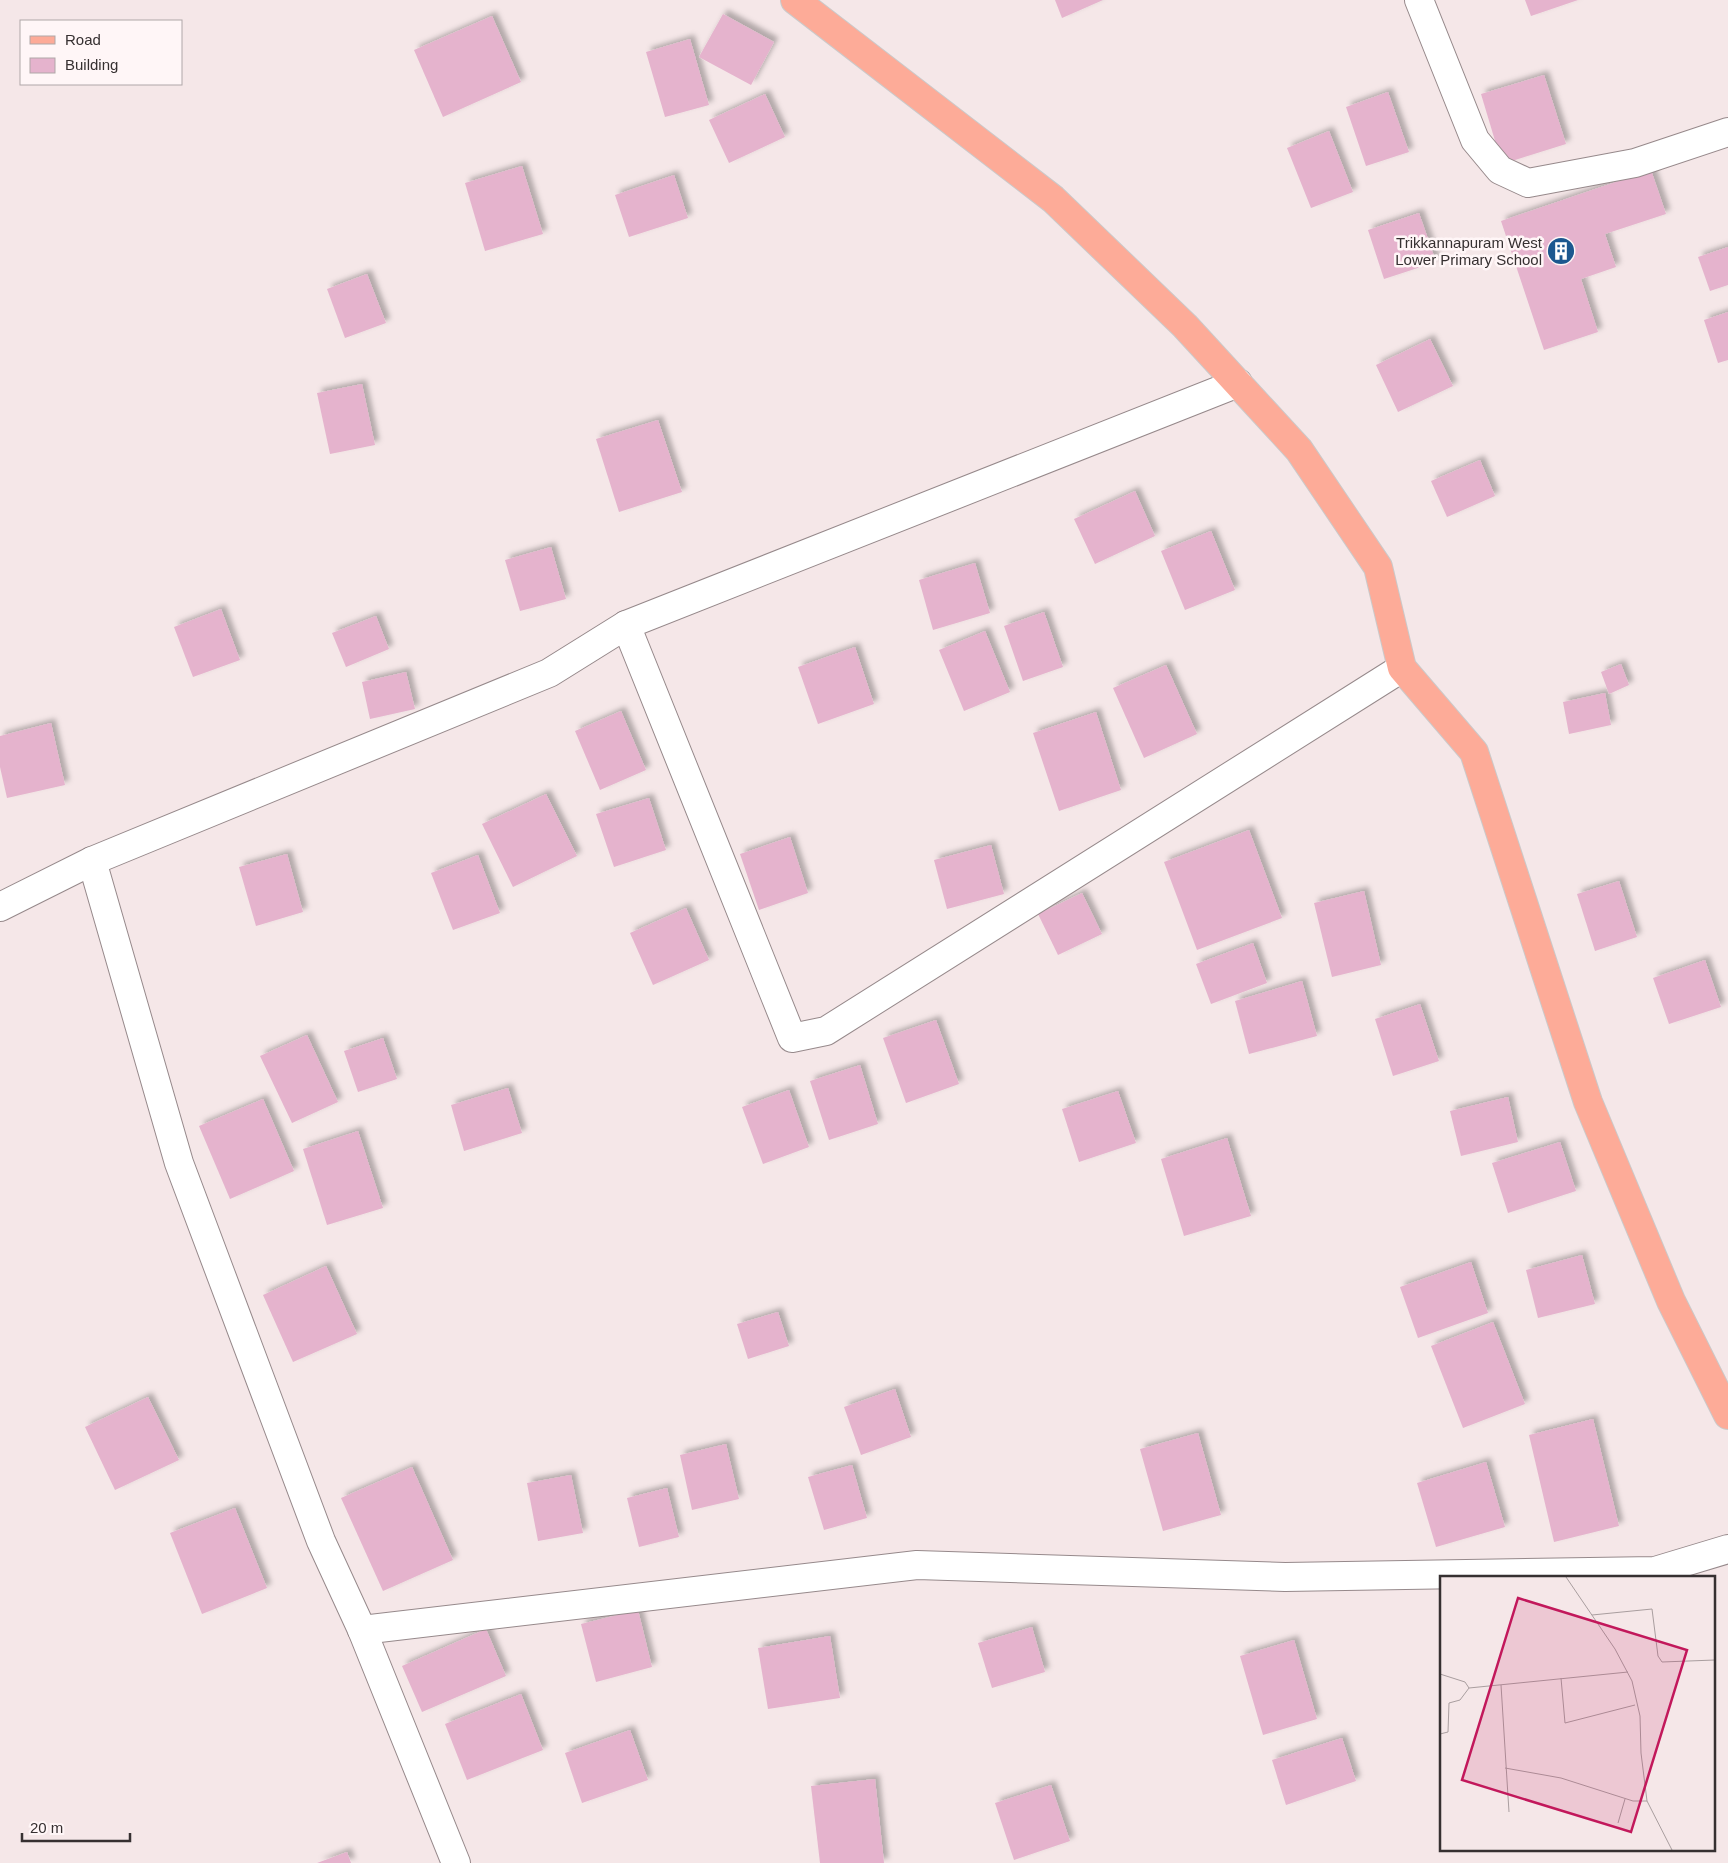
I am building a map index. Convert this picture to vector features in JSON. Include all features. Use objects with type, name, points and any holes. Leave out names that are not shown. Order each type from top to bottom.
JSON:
[{"type":"main road","points":[[796,0],[1053,199],[1185,326],[1299,450],[1378,568],[1402,668],[1474,752],[1588,1102],[1671,1301],[1728,1415]]},
{"type":"street","points":[[1419,0],[1475,140],[1500,170],[1528,183],[1635,163],[1728,132]]},
{"type":"street","points":[[0,907],[92,862],[550,673],[626,626],[1238,383]]},
{"type":"street","points":[[626,626],[792,1038],[826,1031],[1402,668]]},
{"type":"street","points":[[92,862],[179,1163],[321,1541],[362,1630],[456,1863]]},
{"type":"street","points":[[362,1630],[917,1565],[1285,1577],[1571,1575],[1655,1571],[1728,1549]]},
{"type":"building","points":[[1055,0],[1103,0],[1062,18]]},
{"type":"building","points":[[1525,0],[1578,0],[1531,16]]},
{"type":"building","points":[[723,14],[774,42],[751,85],[699,57]]},
{"type":"building","points":[[492,16],[521,82],[443,117],[414,50]]},
{"type":"building","points":[[690,39],[709,105],[665,117],[646,52]]},
{"type":"building","points":[[1544,75],[1566,144],[1502,164],[1481,94]]},
{"type":"building","points":[[1388,92],[1409,152],[1366,166],[1346,107]]},
{"type":"building","points":[[765,94],[785,137],[729,163],[709,120]]},
{"type":"building","points":[[1329,131],[1353,192],[1311,208],[1287,148]]},
{"type":"building","points":[[522,166],[543,234],[485,251],[465,183]]},
{"type":"building","name":"Trikkannapuram West Lower Primary School","points":[[1651,170],[1666,214],[1605,234],[1616,267],[1581,279],[1598,332],[1544,350],[1501,221]]},
{"type":"building","points":[[674,175],[688,218],[629,237],[615,195]]},
{"type":"building","points":[[1419,213],[1436,262],[1384,279],[1368,230]]},
{"type":"building","points":[[1728,247],[1728,285],[1710,291],[1698,257]]},
{"type":"building","points":[[367,274],[386,323],[345,338],[327,289]]},
{"type":"building","points":[[1728,312],[1728,360],[1718,363],[1704,320]]},
{"type":"building","points":[[1430,339],[1453,386],[1398,412],[1376,365]]},
{"type":"building","points":[[362,384],[375,445],[330,454],[317,393]]},
{"type":"building","points":[[658,420],[682,492],[619,512],[596,439]]},
{"type":"building","points":[[1480,460],[1495,496],[1447,517],[1431,481]]},
{"type":"building","points":[[1135,491],[1155,536],[1095,564],[1074,519]]},
{"type":"building","points":[[1211,531],[1235,590],[1185,610],[1161,551]]},
{"type":"building","points":[[551,547],[566,599],[520,611],[505,560]]},
{"type":"building","points":[[975,563],[990,613],[933,630],[919,580]]},
{"type":"building","points":[[221,609],[240,660],[193,677],[174,627]]},
{"type":"building","points":[[1044,612],[1063,667],[1023,681],[1004,626]]},
{"type":"building","points":[[376,616],[389,649],[346,667],[332,633]]},
{"type":"building","points":[[985,631],[1010,692],[964,711],[939,650]]},
{"type":"building","points":[[855,647],[874,704],[818,724],[798,667]]},
{"type":"building","points":[[1621,664],[1629,685],[1609,694],[1601,672]]},
{"type":"building","points":[[1166,665],[1197,734],[1144,758],[1113,688]]},
{"type":"building","points":[[406,672],[415,709],[370,719],[362,682]]},
{"type":"building","points":[[1605,693],[1611,725],[1569,734],[1563,702]]},
{"type":"building","points":[[621,711],[646,770],[600,790],[575,731]]},
{"type":"building","points":[[1096,712],[1121,790],[1059,811],[1033,733]]},
{"type":"building","points":[[51,723],[65,785],[7,798],[0,767],[0,736]]},
{"type":"building","points":[[546,794],[577,856],[513,887],[482,824]]},
{"type":"building","points":[[649,798],[666,850],[614,867],[596,814]]},
{"type":"building","points":[[1249,830],[1282,918],[1197,950],[1164,862]]},
{"type":"building","points":[[790,837],[808,893],[759,910],[740,854]]},
{"type":"building","points":[[991,845],[1004,894],[947,909],[934,860]]},
{"type":"building","points":[[287,854],[303,912],[256,926],[239,867]]},
{"type":"building","points":[[478,855],[500,913],[453,930],[431,873]]},
{"type":"building","points":[[1619,881],[1637,937],[1595,951],[1577,894]]},
{"type":"building","points":[[1364,891],[1381,965],[1332,977],[1314,903]]},
{"type":"building","points":[[1082,893],[1102,934],[1058,955],[1038,914]]},
{"type":"building","points":[[686,908],[709,960],[653,985],[630,933]]},
{"type":"building","points":[[1253,943],[1267,983],[1211,1004],[1196,964]]},
{"type":"building","points":[[1705,960],[1721,1007],[1669,1024],[1653,978]]},
{"type":"building","points":[[1302,981],[1317,1036],[1249,1054],[1235,1001]]},
{"type":"building","points":[[1420,1004],[1439,1061],[1393,1076],[1375,1019]]},
{"type":"building","points":[[936,1020],[959,1084],[906,1103],[883,1038]]},
{"type":"building","points":[[307,1035],[338,1102],[292,1123],[260,1056]]},
{"type":"building","points":[[383,1038],[397,1079],[358,1092],[344,1051]]},
{"type":"building","points":[[860,1065],[878,1124],[829,1140],[810,1081]]},
{"type":"building","points":[[508,1088],[522,1133],[464,1151],[451,1105]]},
{"type":"building","points":[[789,1090],[809,1147],[763,1164],[742,1107]]},
{"type":"building","points":[[1118,1091],[1136,1143],[1079,1162],[1062,1109]]},
{"type":"building","points":[[1508,1097],[1518,1142],[1461,1156],[1450,1111]]},
{"type":"building","points":[[263,1099],[294,1171],[230,1199],[199,1126]]},
{"type":"building","points":[[358,1131],[383,1208],[327,1225],[303,1149]]},
{"type":"building","points":[[1227,1138],[1251,1216],[1184,1236],[1161,1159]]},
{"type":"building","points":[[1560,1142],[1576,1191],[1508,1213],[1492,1163]]},
{"type":"building","points":[[1582,1255],[1595,1304],[1538,1318],[1526,1270]]},
{"type":"building","points":[[1471,1262],[1488,1313],[1418,1338],[1400,1287]]},
{"type":"building","points":[[326,1266],[357,1334],[293,1362],[263,1295]]},
{"type":"building","points":[[778,1312],[789,1346],[748,1359],[737,1324]]},
{"type":"building","points":[[1493,1322],[1525,1404],[1463,1428],[1431,1346]]},
{"type":"building","points":[[895,1389],[911,1437],[861,1455],[844,1407]]},
{"type":"building","points":[[148,1397],[179,1460],[115,1490],[85,1427]]},
{"type":"building","points":[[1593,1419],[1619,1526],[1554,1542],[1529,1435]]},
{"type":"building","points":[[1198,1433],[1221,1515],[1163,1531],[1140,1449]]},
{"type":"building","points":[[726,1444],[739,1499],[692,1510],[680,1455]]},
{"type":"building","points":[[1486,1462],[1505,1527],[1436,1547],[1417,1483]]},
{"type":"building","points":[[852,1465],[867,1518],[824,1530],[808,1477]]},
{"type":"building","points":[[412,1467],[453,1560],[383,1591],[341,1498]]},
{"type":"building","points":[[571,1475],[583,1533],[538,1541],[527,1483]]},
{"type":"building","points":[[667,1488],[679,1537],[639,1547],[627,1498]]},
{"type":"building","points":[[235,1508],[267,1588],[202,1614],[170,1533]]},
{"type":"building","points":[[638,1610],[652,1667],[596,1682],[581,1624]]},
{"type":"building","points":[[1032,1627],[1045,1672],[992,1688],[978,1643]]},
{"type":"building","points":[[486,1629],[506,1676],[422,1712],[402,1666]]},
{"type":"building","points":[[830,1636],[840,1698],[768,1709],[758,1648]]},
{"type":"building","points":[[1294,1640],[1317,1719],[1263,1735],[1240,1656]]},
{"type":"building","points":[[521,1694],[543,1750],[467,1780],[445,1724]]},
{"type":"building","points":[[630,1730],[648,1780],[582,1803],[565,1753]]},
{"type":"building","points":[[1342,1738],[1356,1781],[1286,1805],[1272,1760]]},
{"type":"building","points":[[875,1779],[884,1863],[820,1863],[811,1786]]},
{"type":"building","points":[[1051,1785],[1070,1841],[1014,1860],[995,1803]]},
{"type":"building","points":[[347,1852],[351,1863],[317,1863]]},
{"type":"place","name":"Trikkannapuram West Lower Primary School","points":[[1561,251]]}]
